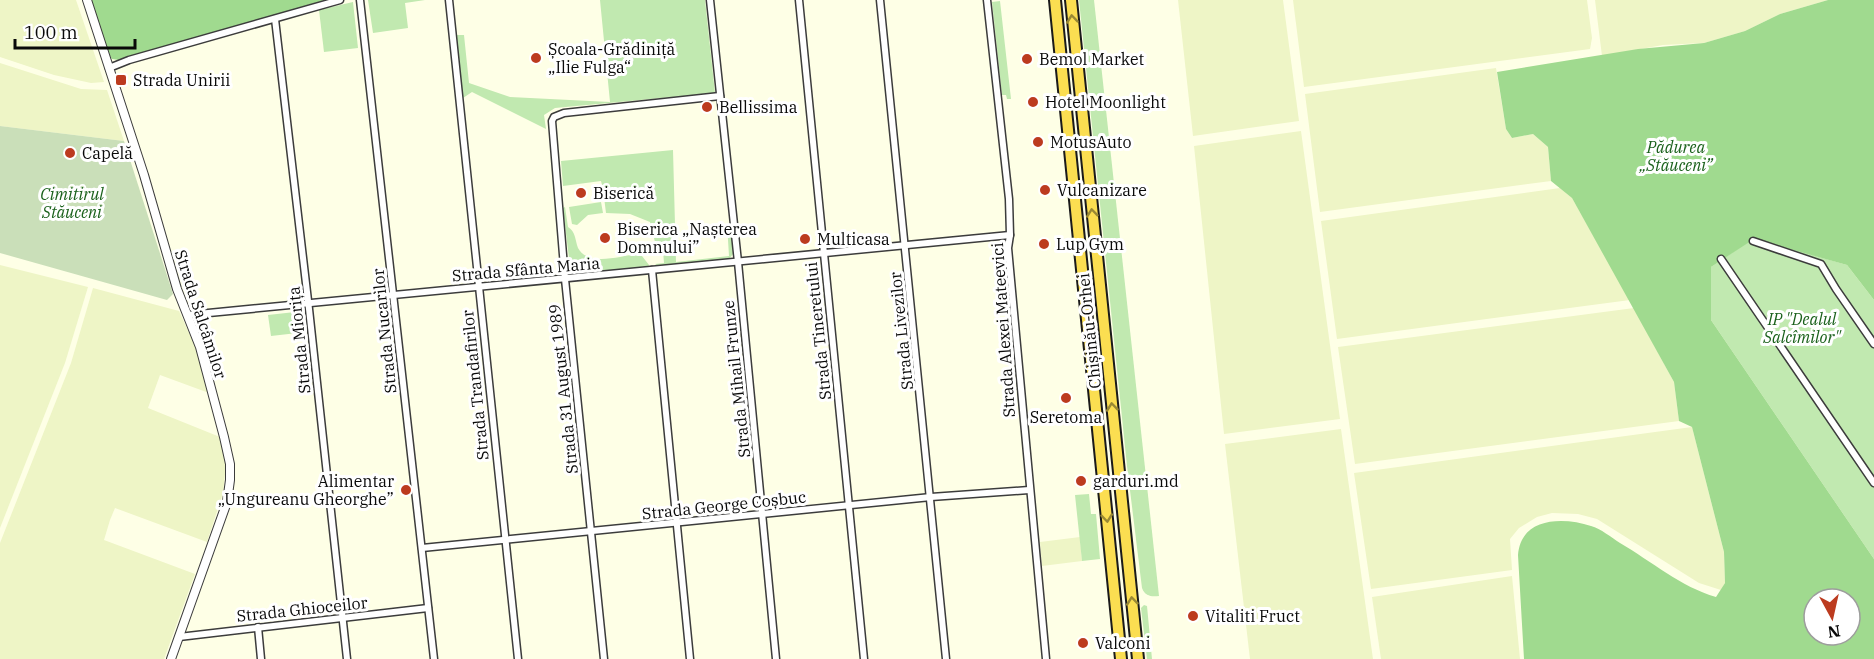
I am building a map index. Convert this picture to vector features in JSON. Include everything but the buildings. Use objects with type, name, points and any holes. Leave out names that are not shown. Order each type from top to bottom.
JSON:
[{"type":"highway","name":"Chișinău-Orhei","points":[[1055,0],[1121,659]]},
{"type":"highway","name":"Chișinău-Orhei","points":[[1071,0],[1138,659]]},
{"type":"street","name":"Strada Salcâmilor","points":[[87,0],[177,289],[200,348],[225,437],[231,480],[226,502],[171,659]]},
{"type":"street","points":[[109,68],[129,60],[340,0]]},
{"type":"street","name":"Strada Nucarilor","points":[[360,0],[434,659]]},
{"type":"street","name":"Strada Trandafirilor","points":[[449,0],[518,659]]},
{"type":"street","name":"Strada Mihail Frunze","points":[[710,0],[776,659]]},
{"type":"street","name":"Strada Tineretului","points":[[799,0],[864,659]]},
{"type":"street","name":"Strada Livezilor","points":[[880,0],[946,659]]},
{"type":"street","name":"Strada Alexei Mateevici","points":[[987,0],[1009,199],[1008,248],[1046,659]]},
{"type":"street","name":"Strada Miorița","points":[[275,19],[309,304],[346,659]]},
{"type":"street","name":"Strada 31 August 1989","points":[[604,659],[552,126],[554,117],[564,113],[720,96]]},
{"type":"street","name":"Strada Sfânta Maria","points":[[188,315],[1010,235]]},
{"type":"street","points":[[1753,241],[1818,261],[1874,344]]},
{"type":"street","points":[[1721,259],[1874,483]]},
{"type":"street","points":[[652,270],[690,659]]},
{"type":"street","name":"Strada George Coșbuc","points":[[422,548],[931,497],[1029,490]]},
{"type":"street","name":"Strada Ghioceilor","points":[[179,637],[428,608]]},
{"type":"street","points":[[258,627],[261,659]]},
{"type":"green space","points":[[0,0],[76,0],[104,82],[91,83],[54,75],[0,57]]},
{"type":"green space","points":[[90,0],[325,0],[119,60],[112,59],[108,53]]},
{"type":"green space","points":[[368,0],[425,0],[405,3],[408,28],[373,33]]},
{"type":"green space","points":[[600,0],[705,0],[715,93],[555,108],[544,115],[546,129],[472,92],[463,98],[456,35],[464,35],[469,83],[510,97],[610,102]]},
{"type":"green space","points":[[1079,0],[1094,0],[1159,596],[1149,595],[1142,588],[1127,466]]},
{"type":"green space","points":[[1178,0],[1283,0],[1299,121],[1193,136]]},
{"type":"green space","points":[[1293,0],[1587,0],[1592,38],[1590,49],[1304,87]]},
{"type":"green space","points":[[1595,0],[1828,0],[1780,14],[1745,31],[1704,43],[1663,45],[1602,56]]},
{"type":"green space","name":"Pădurea „Stăuceni”","points":[[1828,0],[1874,0],[1874,300],[1847,265],[1754,239],[1711,267],[1711,320],[1874,559],[1874,659],[1524,659],[1518,555],[1521,542],[1535,527],[1556,521],[1568,521],[1595,527],[1678,580],[1716,597],[1725,583],[1724,552],[1692,427],[1679,421],[1674,382],[1572,198],[1551,181],[1548,147],[1533,134],[1512,138],[1506,129],[1497,72],[1638,49],[1704,43],[1745,31],[1780,14]]},
{"type":"green space","points":[[1000,1],[1011,99],[1002,95],[992,2]]},
{"type":"green space","points":[[353,2],[358,48],[324,52],[319,10]]},
{"type":"green space","points":[[0,63],[81,89],[107,90],[124,141],[0,126]]},
{"type":"green space","points":[[1496,68],[1506,129],[1512,138],[1533,134],[1548,147],[1551,181],[1320,212],[1305,94]]},
{"type":"green space","name":"Cimitirul Stăuceni","points":[[0,126],[124,141],[173,294],[167,300],[0,253]]},
{"type":"green space","points":[[1301,131],[1340,419],[1224,434],[1194,146]]},
{"type":"green space","points":[[673,150],[676,262],[729,256],[727,224],[730,224],[733,254],[729,259],[658,266],[655,264],[664,263],[663,250],[657,250],[650,222],[630,214],[606,213],[604,197],[612,196],[614,200],[619,198],[615,191],[604,193],[601,181],[563,186],[561,161]]},
{"type":"green space","points":[[1560,188],[1572,198],[1630,300],[1337,339],[1321,221]]},
{"type":"green space","points":[[601,202],[603,213],[588,215],[577,225],[572,224],[569,207]]},
{"type":"green space","points":[[565,207],[568,227],[574,234],[578,248],[583,254],[605,259],[637,254],[642,256],[649,265],[648,267],[571,275],[563,208]]},
{"type":"green space","name":"IP \"Dealul Salcîmilor\"","points":[[1754,238],[1847,265],[1874,300],[1874,559],[1711,320],[1711,267]]},
{"type":"green space","points":[[0,265],[88,287],[65,363],[0,528]]},
{"type":"green space","points":[[93,288],[179,311],[195,346],[209,393],[160,375],[148,408],[220,437],[226,465],[223,493],[207,542],[115,508],[110,520],[104,540],[195,574],[164,659],[0,659],[0,543],[71,363]]},
{"type":"green space","points":[[1634,308],[1674,382],[1679,421],[1355,464],[1338,347]]},
{"type":"green space","points":[[304,311],[306,332],[271,336],[268,315]]},
{"type":"green space","points":[[1692,427],[1724,552],[1725,583],[1721,590],[1699,583],[1597,519],[1578,514],[1552,513],[1537,517],[1519,528],[1510,539],[1512,570],[1371,589],[1354,473]]},
{"type":"green space","points":[[1341,429],[1373,659],[1250,659],[1225,444]]},
{"type":"green space","points":[[1089,494],[1091,514],[1096,514],[1100,559],[1082,561],[1075,495]]},
{"type":"green space","points":[[1080,537],[1082,561],[1042,566],[1040,542]]},
{"type":"green space","points":[[1512,576],[1520,659],[1381,659],[1372,597]]},
{"type":"green space","points":[[1144,605],[1147,606],[1152,659],[1147,659],[1141,608]]},
{"type":"place","name":"Școala-Grădiniță „Ilie Fulga“","points":[[536,58]]},
{"type":"place","name":"Bemol Market","points":[[1027,59]]},
{"type":"place","name":"Strada Unirii","points":[[121,80]]},
{"type":"place","name":"Hotel Moonlight","points":[[1033,102]]},
{"type":"place","name":"Bellissima","points":[[707,107]]},
{"type":"place","name":"MotusAuto","points":[[1038,142]]},
{"type":"place","name":"Capelă","points":[[70,153]]},
{"type":"place","name":"Vulcanizare","points":[[1045,190]]},
{"type":"place","name":"Biserică","points":[[581,193]]},
{"type":"place","name":"Biserica „Nașterea Domnului”","points":[[605,238]]},
{"type":"place","name":"Multicasa","points":[[805,239]]},
{"type":"place","name":"Lup Gym","points":[[1044,244]]},
{"type":"place","name":"Seretoma","points":[[1066,398]]},
{"type":"place","name":"garduri.md","points":[[1081,481]]},
{"type":"place","name":"Alimentar „Ungureanu Gheorghe”","points":[[406,490]]},
{"type":"place","name":"Vitaliti Fruct","points":[[1193,616]]},
{"type":"place","name":"Valconi","points":[[1083,643]]}]
